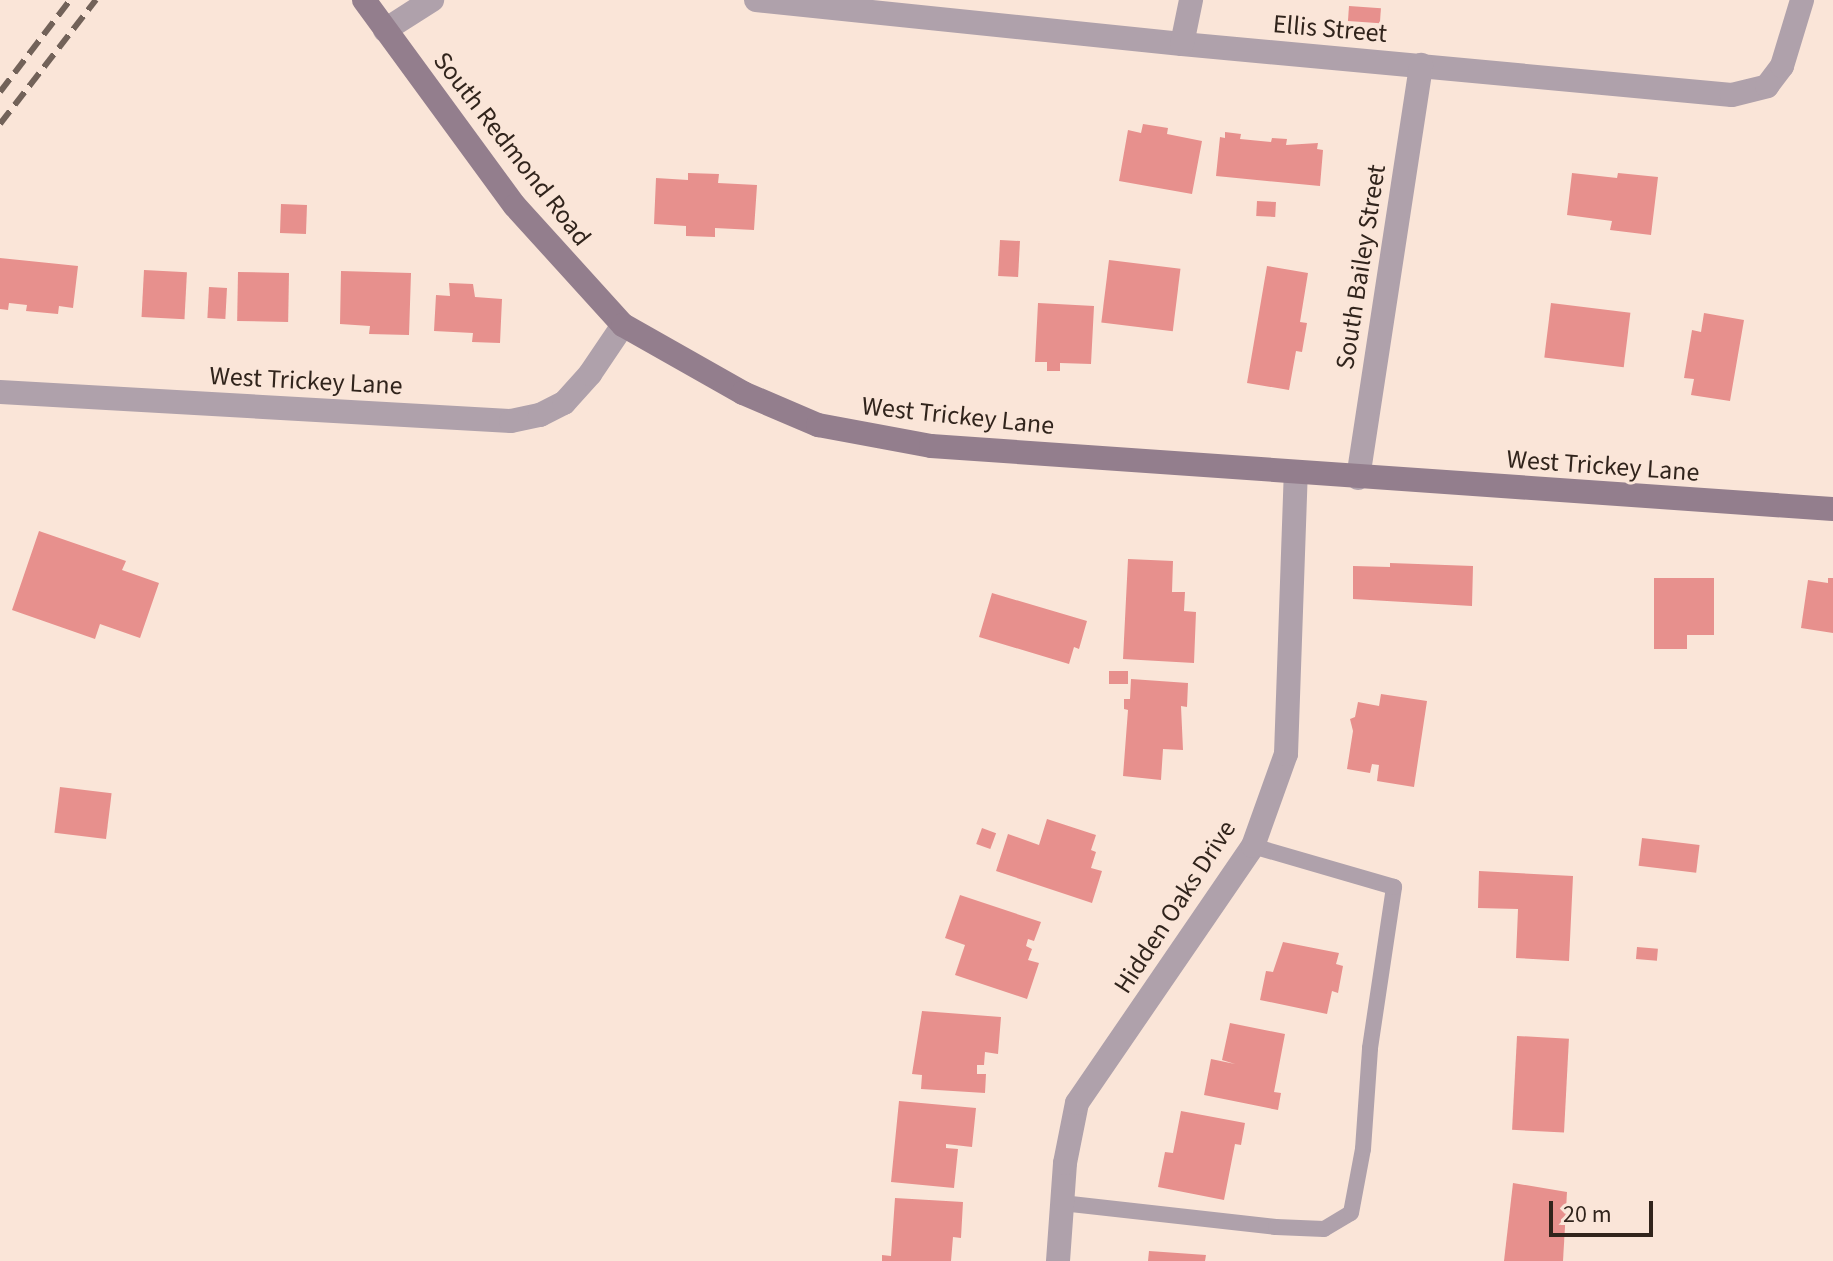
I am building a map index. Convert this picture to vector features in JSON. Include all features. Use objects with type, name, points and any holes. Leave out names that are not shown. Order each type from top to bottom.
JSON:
[{"type":"street","name":"South Redmond Road","points":[[364,0],[515,206],[623,325]]},
{"type":"street","points":[[385,30],[432,0]]},
{"type":"street","name":"Ellis Street","points":[[756,0],[1182,44],[1732,95],[1767,86],[1782,66],[1802,0]]},
{"type":"street","points":[[1182,44],[1191,0]]},
{"type":"street","name":"South Bailey Street","points":[[1358,478],[1421,65]]},
{"type":"street","name":"West Trickey Lane","points":[[0,392],[511,421],[540,415],[564,403],[590,374],[623,325],[743,393],[818,425],[862,436],[931,446],[1833,509]]},
{"type":"street","name":"Hidden Oaks Drive","points":[[1058,1261],[1065,1163],[1077,1103],[1253,846],[1286,754],[1296,472]]},
{"type":"lane","points":[[1062,1203],[1324,1229],[1351,1213],[1363,1149],[1370,1048],[1394,887],[1253,846]]},
{"type":"building","points":[[1349,6],[1381,8],[1380,23],[1348,21]]},
{"type":"building","points":[[1143,124],[1168,128],[1167,134],[1202,141],[1192,194],[1119,181],[1128,130],[1141,133]]},
{"type":"building","points":[[1225,132],[1241,134],[1240,139],[1271,142],[1272,138],[1287,139],[1286,145],[1318,143],[1317,149],[1323,150],[1320,186],[1216,176],[1220,137],[1225,138]]},
{"type":"building","points":[[688,173],[719,174],[718,183],[757,185],[754,230],[715,228],[715,237],[686,236],[686,226],[654,224],[656,178],[688,180]]},
{"type":"building","points":[[1572,173],[1617,178],[1618,173],[1658,177],[1651,235],[1610,230],[1612,221],[1567,215]]},
{"type":"building","points":[[1257,201],[1276,202],[1275,217],[1256,216]]},
{"type":"building","points":[[281,204],[307,205],[306,234],[280,233]]},
{"type":"building","points":[[1000,240],[1020,241],[1018,277],[998,276]]},
{"type":"building","points":[[0,258],[78,266],[73,308],[59,306],[58,314],[26,311],[27,305],[9,303],[8,310],[0,309]]},
{"type":"building","points":[[1109,260],[1180,269],[1173,331],[1101,323]]},
{"type":"building","points":[[1267,266],[1308,273],[1300,322],[1307,323],[1302,352],[1296,351],[1289,390],[1247,383]]},
{"type":"building","points":[[144,270],[187,272],[184,319],[142,317]]},
{"type":"building","points":[[341,271],[411,273],[409,335],[369,334],[370,326],[340,324]]},
{"type":"building","points":[[238,272],[289,273],[288,322],[237,321]]},
{"type":"building","points":[[449,283],[473,284],[475,297],[502,299],[500,343],[472,342],[473,333],[434,331],[436,295],[450,296]]},
{"type":"building","points":[[209,287],[227,288],[225,319],[207,318]]},
{"type":"building","points":[[1038,303],[1094,306],[1091,364],[1060,363],[1060,371],[1047,371],[1047,362],[1035,362]]},
{"type":"building","points":[[1551,303],[1630,313],[1624,367],[1544,358]]},
{"type":"building","points":[[1704,313],[1744,320],[1730,401],[1691,395],[1694,379],[1684,378],[1692,330],[1701,332]]},
{"type":"building","points":[[39,531],[126,561],[122,570],[159,583],[140,638],[100,624],[95,639],[12,610]]},
{"type":"building","points":[[1128,559],[1173,561],[1172,592],[1185,592],[1184,611],[1196,612],[1194,663],[1123,659]]},
{"type":"building","points":[[1390,563],[1473,566],[1472,606],[1353,599],[1353,566],[1390,567]]},
{"type":"building","points":[[1654,578],[1714,578],[1714,635],[1687,635],[1687,649],[1654,649]]},
{"type":"building","points":[[1828,578],[1833,578],[1833,633],[1801,628],[1808,580],[1828,583]]},
{"type":"building","points":[[992,593],[1087,621],[1079,649],[1074,647],[1069,664],[979,637]]},
{"type":"building","points":[[1109,671],[1128,671],[1128,684],[1109,684]]},
{"type":"building","points":[[1131,679],[1188,683],[1187,707],[1181,706],[1183,750],[1163,749],[1161,780],[1123,776],[1128,710],[1124,709],[1124,699],[1130,699]]},
{"type":"building","points":[[1381,694],[1427,701],[1414,787],[1377,781],[1379,765],[1372,764],[1370,773],[1347,769],[1353,731],[1350,719],[1355,717],[1358,702],[1379,706]]},
{"type":"building","points":[[60,787],[112,793],[106,839],[54,833]]},
{"type":"building","points":[[1047,819],[1096,835],[1091,850],[1096,852],[1091,868],[1102,871],[1092,903],[996,871],[1008,834],[1039,845]]},
{"type":"building","points":[[982,828],[996,833],[990,849],[976,844]]},
{"type":"building","points":[[1642,838],[1700,845],[1696,873],[1639,866]]},
{"type":"building","points":[[1479,871],[1573,876],[1569,961],[1516,958],[1518,909],[1478,908]]},
{"type":"building","points":[[960,895],[1041,922],[1034,941],[1028,939],[1026,946],[1032,949],[1028,960],[1039,963],[1027,999],[955,975],[965,945],[945,938]]},
{"type":"building","points":[[1283,942],[1339,953],[1336,964],[1343,966],[1338,993],[1332,991],[1327,1014],[1260,1000],[1266,971],[1273,972]]},
{"type":"building","points":[[1637,947],[1658,949],[1657,961],[1636,959]]},
{"type":"building","points":[[922,1011],[1001,1017],[998,1054],[985,1052],[984,1065],[977,1065],[977,1074],[986,1074],[985,1093],[921,1089],[922,1075],[912,1074]]},
{"type":"building","points":[[1230,1023],[1285,1034],[1274,1092],[1281,1093],[1278,1110],[1204,1095],[1211,1059],[1235,1064],[1222,1060]]},
{"type":"building","points":[[1517,1036],[1569,1039],[1564,1133],[1512,1130]]},
{"type":"building","points":[[899,1101],[976,1108],[972,1147],[946,1144],[946,1148],[958,1149],[954,1188],[891,1182]]},
{"type":"building","points":[[1181,1111],[1245,1123],[1241,1145],[1235,1144],[1224,1200],[1158,1187],[1165,1152],[1173,1153]]},
{"type":"building","points":[[1513,1183],[1567,1192],[1563,1261],[1504,1261]]},
{"type":"building","points":[[895,1198],[963,1202],[961,1238],[953,1237],[951,1261],[882,1261],[882,1255],[891,1256]]},
{"type":"building","points":[[1149,1251],[1206,1255],[1205,1261],[1148,1261]]},
{"type":"railway","points":[[0,92],[70,0]]},
{"type":"railway","points":[[0,124],[96,0]]}]
